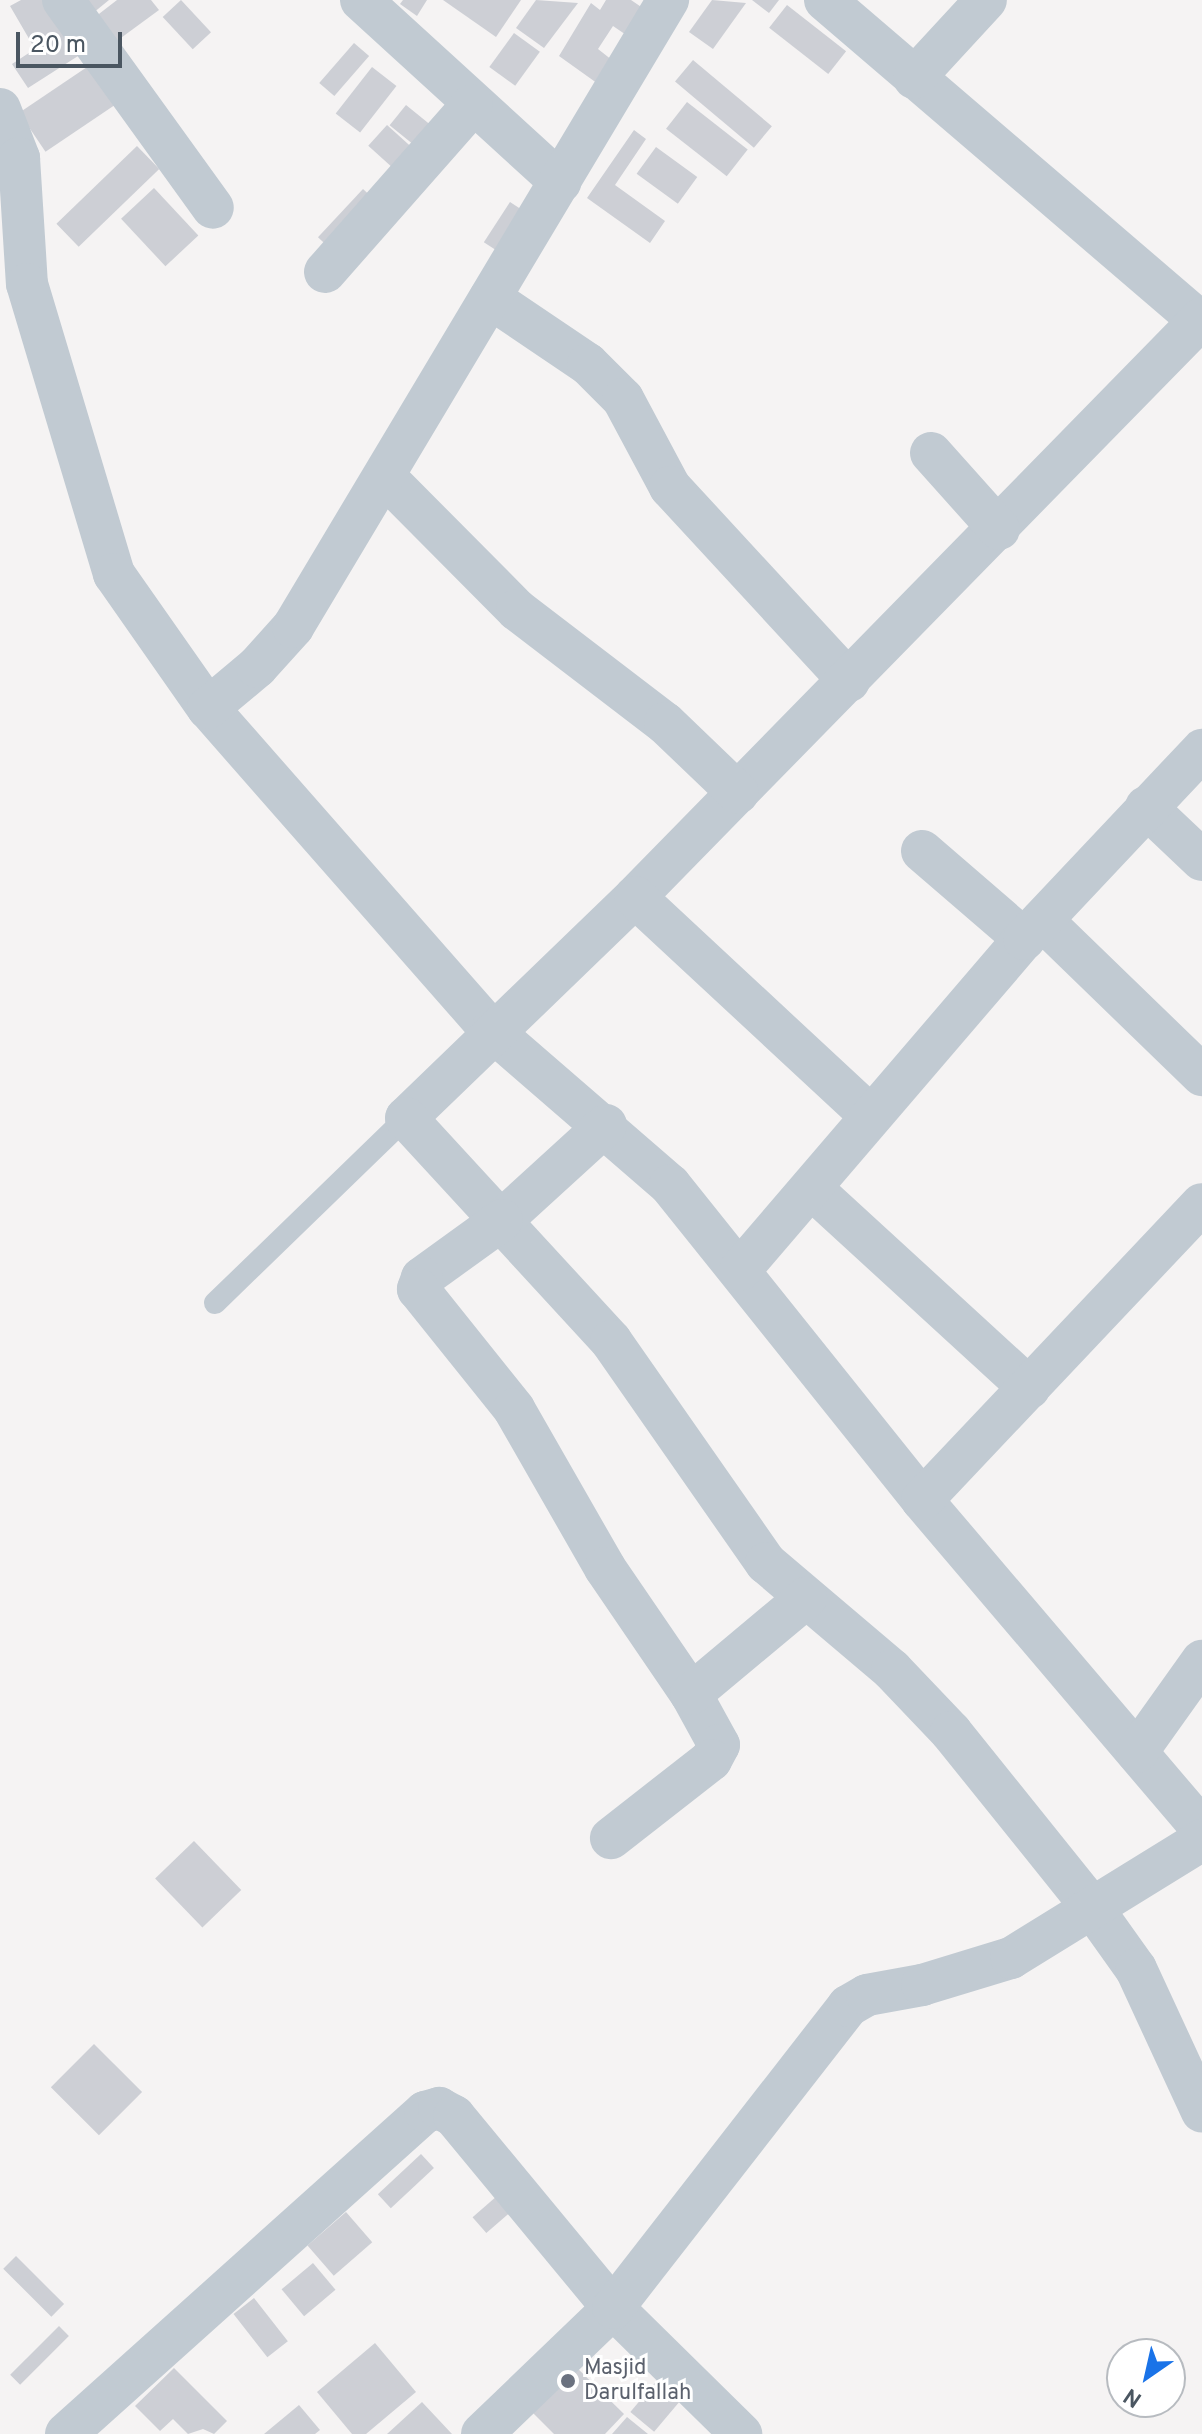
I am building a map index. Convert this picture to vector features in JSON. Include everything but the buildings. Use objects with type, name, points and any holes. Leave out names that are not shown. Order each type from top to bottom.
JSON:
[{"type":"street","points":[[63,0],[213,208]]},
{"type":"street","points":[[361,0],[472,105],[560,182]]},
{"type":"street","points":[[208,708],[257,667],[293,627],[668,0]]},
{"type":"street","points":[[825,0],[1201,321],[635,897],[491,1030],[406,1118],[611,1341],[766,1563],[892,1670],[951,1732],[1091,1906],[1136,1969],[1202,2112]]},
{"type":"street","points":[[914,78],[986,0]]},
{"type":"street","points":[[325,272],[472,105]]},
{"type":"street","points":[[0,109],[19,158],[27,284],[114,574],[208,708],[491,1030],[606,1125],[670,1185],[922,1500],[1202,1829]]},
{"type":"street","points":[[490,298],[588,364],[623,399],[670,487],[849,681]]},
{"type":"street","points":[[931,453],[999,529]]},
{"type":"street","points":[[385,477],[517,610],[665,723],[738,793]]},
{"type":"street","points":[[740,1270],[1033,929],[1202,750]]},
{"type":"street","points":[[1146,807],[1202,860]]},
{"type":"street","points":[[922,851],[1033,929],[1202,1075]]},
{"type":"street","points":[[635,897],[871,1116]]},
{"type":"street","points":[[606,1125],[502,1220],[422,1278],[418,1289],[514,1409],[605,1568],[691,1694],[718,1752],[611,1838]]},
{"type":"street","points":[[811,1188],[1029,1388]]},
{"type":"street","points":[[922,1500],[1202,1204]]},
{"type":"street","points":[[691,1694],[806,1598]]},
{"type":"street","points":[[1137,1752],[1202,1661]]},
{"type":"street","points":[[482,2434],[613,2308],[848,2006],[878,1993],[922,1985],[1011,1958],[1202,1840]]},
{"type":"street","points":[[66,2434],[432,2108],[454,2116],[613,2308],[741,2434]]},
{"type":"lane","points":[[215,1303],[406,1118]]},
{"type":"place","name":"Masjid Darulfallah","points":[[568,2381]]}]
